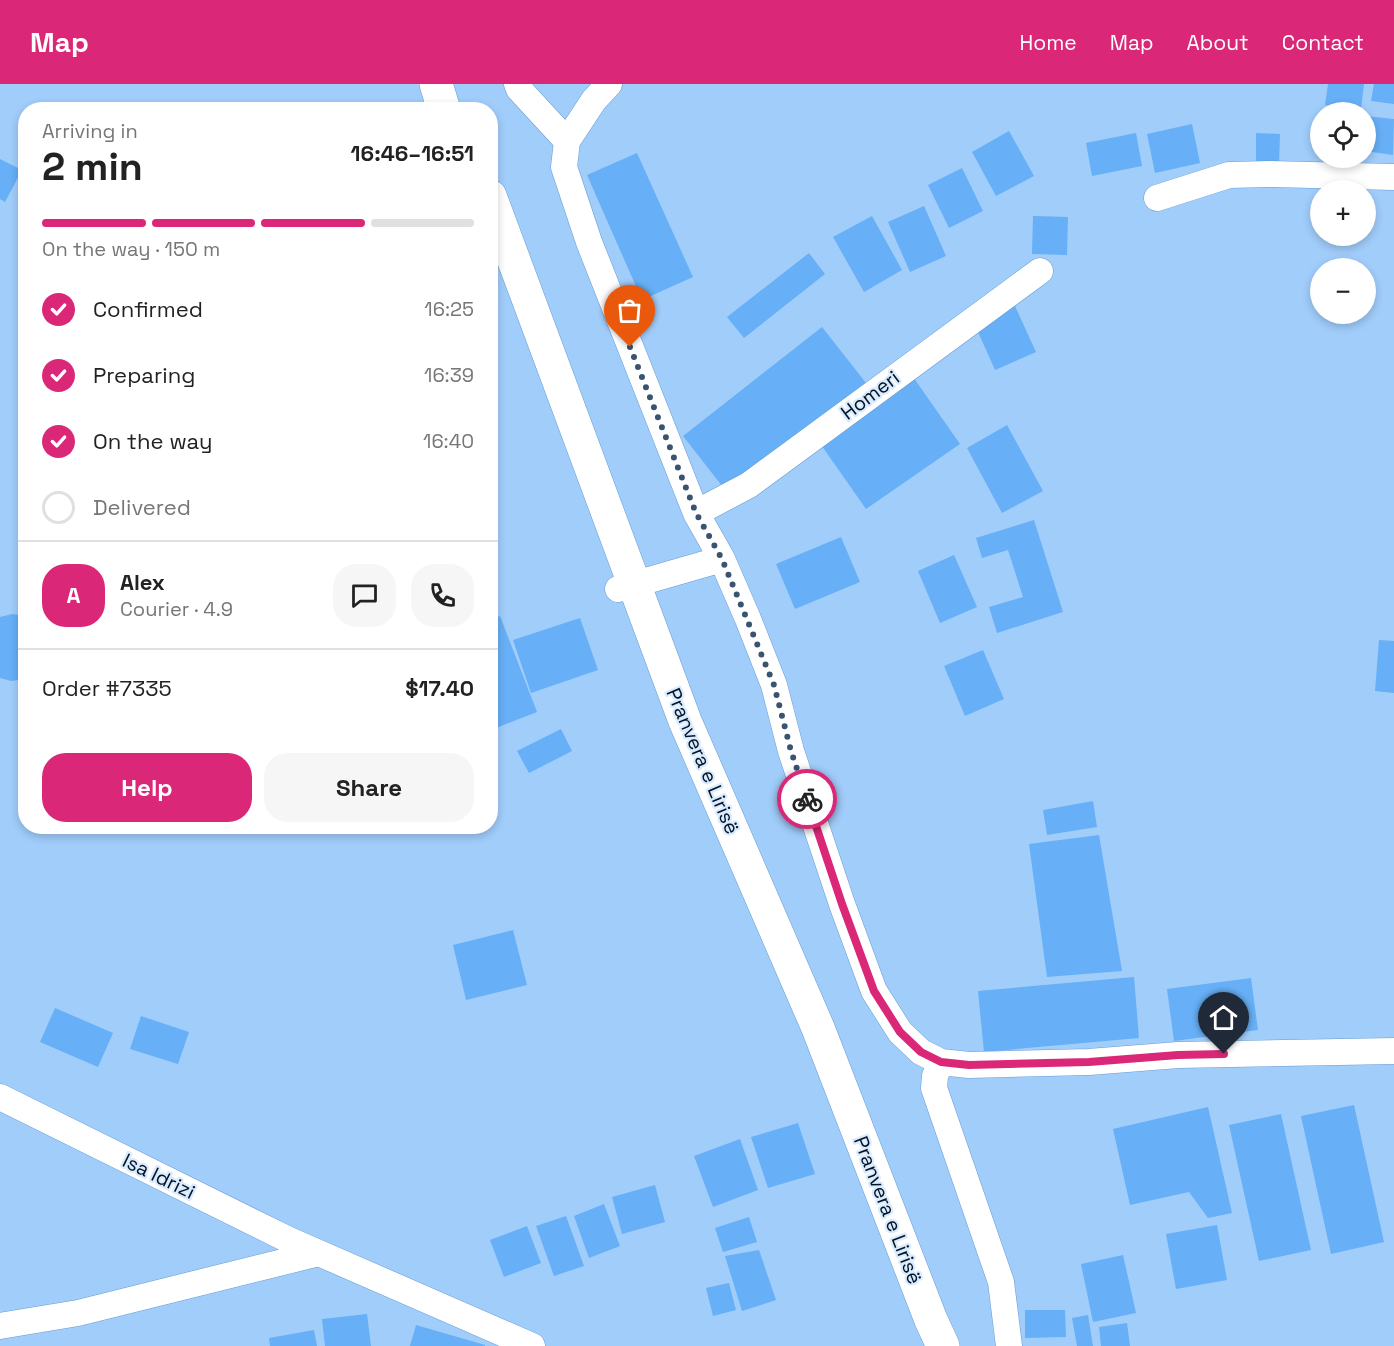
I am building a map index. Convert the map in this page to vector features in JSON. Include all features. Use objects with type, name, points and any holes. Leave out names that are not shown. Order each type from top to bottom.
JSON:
[{"type":"main road","points":[[435,84],[441,102]]},
{"type":"main road","points":[[452,84],[458,102]]},
{"type":"main road","name":"Pranvera e Lirisë","points":[[498,218],[571,417],[626,586]]},
{"type":"main road","name":"Pranvera e Lirisë","points":[[498,261],[626,586],[818,1028],[937,1333]]},
{"type":"street","points":[[516,84],[567,141]]},
{"type":"street","points":[[609,84],[594,100],[567,141],[564,167],[589,243],[696,513],[722,559],[774,685],[791,751],[842,904],[874,991],[900,1032],[921,1052],[941,1062],[969,1065],[1089,1062],[1178,1055],[1394,1051]]},
{"type":"street","points":[[1157,198],[1229,175],[1394,177]]},
{"type":"street","name":"Homeri","points":[[696,513],[749,485],[1040,271]]},
{"type":"street","points":[[626,586],[722,559]]},
{"type":"street","points":[[941,1062],[934,1076],[934,1088],[1001,1282],[1009,1346]]},
{"type":"street","name":"Isa Idrizi","points":[[0,1097],[319,1253],[532,1346]]},
{"type":"street","points":[[0,1326],[78,1313],[319,1253]]},
{"type":"building","points":[[1328,84],[1364,84],[1362,102],[1325,102]]},
{"type":"building","points":[[1374,84],[1394,84],[1394,104],[1371,101]]},
{"type":"building","points":[[1376,117],[1394,119],[1393,155],[1376,153]]},
{"type":"building","points":[[1192,124],[1200,163],[1155,173],[1147,134]]},
{"type":"building","points":[[1009,131],[1034,176],[996,196],[972,152]]},
{"type":"building","points":[[1136,133],[1142,166],[1092,176],[1086,143]]},
{"type":"building","points":[[1256,133],[1280,134],[1279,165],[1256,165]]},
{"type":"building","points":[[637,153],[693,277],[642,300],[587,175]]},
{"type":"building","points":[[0,159],[18,168],[18,178],[5,202],[0,199]]},
{"type":"building","points":[[962,168],[983,211],[949,228],[928,185]]},
{"type":"building","points":[[924,206],[946,256],[910,272],[888,222]]},
{"type":"building","points":[[872,216],[902,270],[864,292],[833,237]]},
{"type":"building","points":[[1033,216],[1068,217],[1067,255],[1032,254]]},
{"type":"building","points":[[809,253],[825,274],[744,338],[727,317]]},
{"type":"building","points":[[1015,306],[1036,352],[995,370],[974,323]]},
{"type":"building","points":[[822,327],[866,383],[726,491],[683,436]]},
{"type":"building","points":[[911,374],[960,444],[866,509],[817,439]]},
{"type":"building","points":[[1007,425],[1043,491],[1002,513],[967,448]]},
{"type":"building","points":[[1034,520],[1063,612],[997,633],[989,607],[1023,597],[1008,550],[982,558],[976,538]]},
{"type":"building","points":[[841,537],[860,582],[795,609],[776,564]]},
{"type":"building","points":[[954,555],[977,607],[940,623],[918,571]]},
{"type":"building","points":[[18,615],[18,680],[0,678],[0,617]]},
{"type":"building","points":[[500,616],[537,712],[498,727],[498,617]]},
{"type":"building","points":[[580,618],[598,670],[531,693],[513,640]]},
{"type":"building","points":[[1379,640],[1394,641],[1394,693],[1375,691]]},
{"type":"building","points":[[983,650],[1004,699],[965,716],[944,666]]},
{"type":"building","points":[[561,729],[572,751],[529,773],[517,751]]},
{"type":"building","points":[[1093,801],[1097,827],[1047,835],[1043,810]]},
{"type":"building","points":[[1099,835],[1122,971],[1047,977],[1029,844]]},
{"type":"building","points":[[513,930],[527,985],[466,1000],[453,945]]},
{"type":"building","points":[[1134,977],[1139,1038],[984,1052],[978,991]]},
{"type":"building","points":[[1251,978],[1258,1030],[1174,1041],[1167,989]]},
{"type":"building","points":[[55,1008],[113,1033],[98,1067],[40,1042]]},
{"type":"building","points":[[141,1016],[189,1032],[178,1064],[130,1049]]},
{"type":"building","points":[[1354,1105],[1384,1242],[1331,1254],[1301,1116]]},
{"type":"building","points":[[1208,1107],[1232,1213],[1208,1218],[1189,1192],[1130,1205],[1113,1129]]},
{"type":"building","points":[[1281,1114],[1311,1250],[1259,1261],[1229,1125]]},
{"type":"building","points":[[798,1123],[815,1174],[768,1188],[751,1137]]},
{"type":"building","points":[[740,1139],[758,1190],[713,1207],[694,1156]]},
{"type":"building","points":[[655,1185],[665,1222],[622,1234],[612,1197]]},
{"type":"building","points":[[604,1204],[620,1246],[589,1258],[574,1216]]},
{"type":"building","points":[[566,1216],[584,1266],[554,1276],[536,1226]]},
{"type":"building","points":[[749,1217],[757,1242],[723,1252],[715,1228]]},
{"type":"building","points":[[1217,1225],[1227,1280],[1176,1289],[1166,1234]]},
{"type":"building","points":[[527,1226],[541,1263],[504,1277],[490,1240]]},
{"type":"building","points":[[759,1250],[776,1300],[742,1311],[725,1256]]},
{"type":"building","points":[[1123,1255],[1136,1313],[1093,1322],[1081,1264]]},
{"type":"building","points":[[729,1283],[736,1310],[713,1316],[706,1288]]},
{"type":"building","points":[[1025,1310],[1065,1310],[1066,1337],[1025,1338]]},
{"type":"building","points":[[367,1314],[371,1346],[325,1346],[322,1319]]},
{"type":"building","points":[[1088,1315],[1093,1346],[1077,1346],[1072,1318]]},
{"type":"building","points":[[1127,1323],[1130,1346],[1101,1346],[1099,1327]]},
{"type":"building","points":[[416,1325],[485,1345],[485,1346],[410,1346]]},
{"type":"building","points":[[314,1330],[317,1346],[270,1346],[269,1338]]},
{"type":"way so far","points":[[630,347],[696,513],[722,559],[774,685],[791,751],[807,799]]},
{"type":"route","points":[[807,799],[874,991],[900,1032],[921,1052],[941,1062],[969,1065],[1089,1062],[1224,1054]]}]
